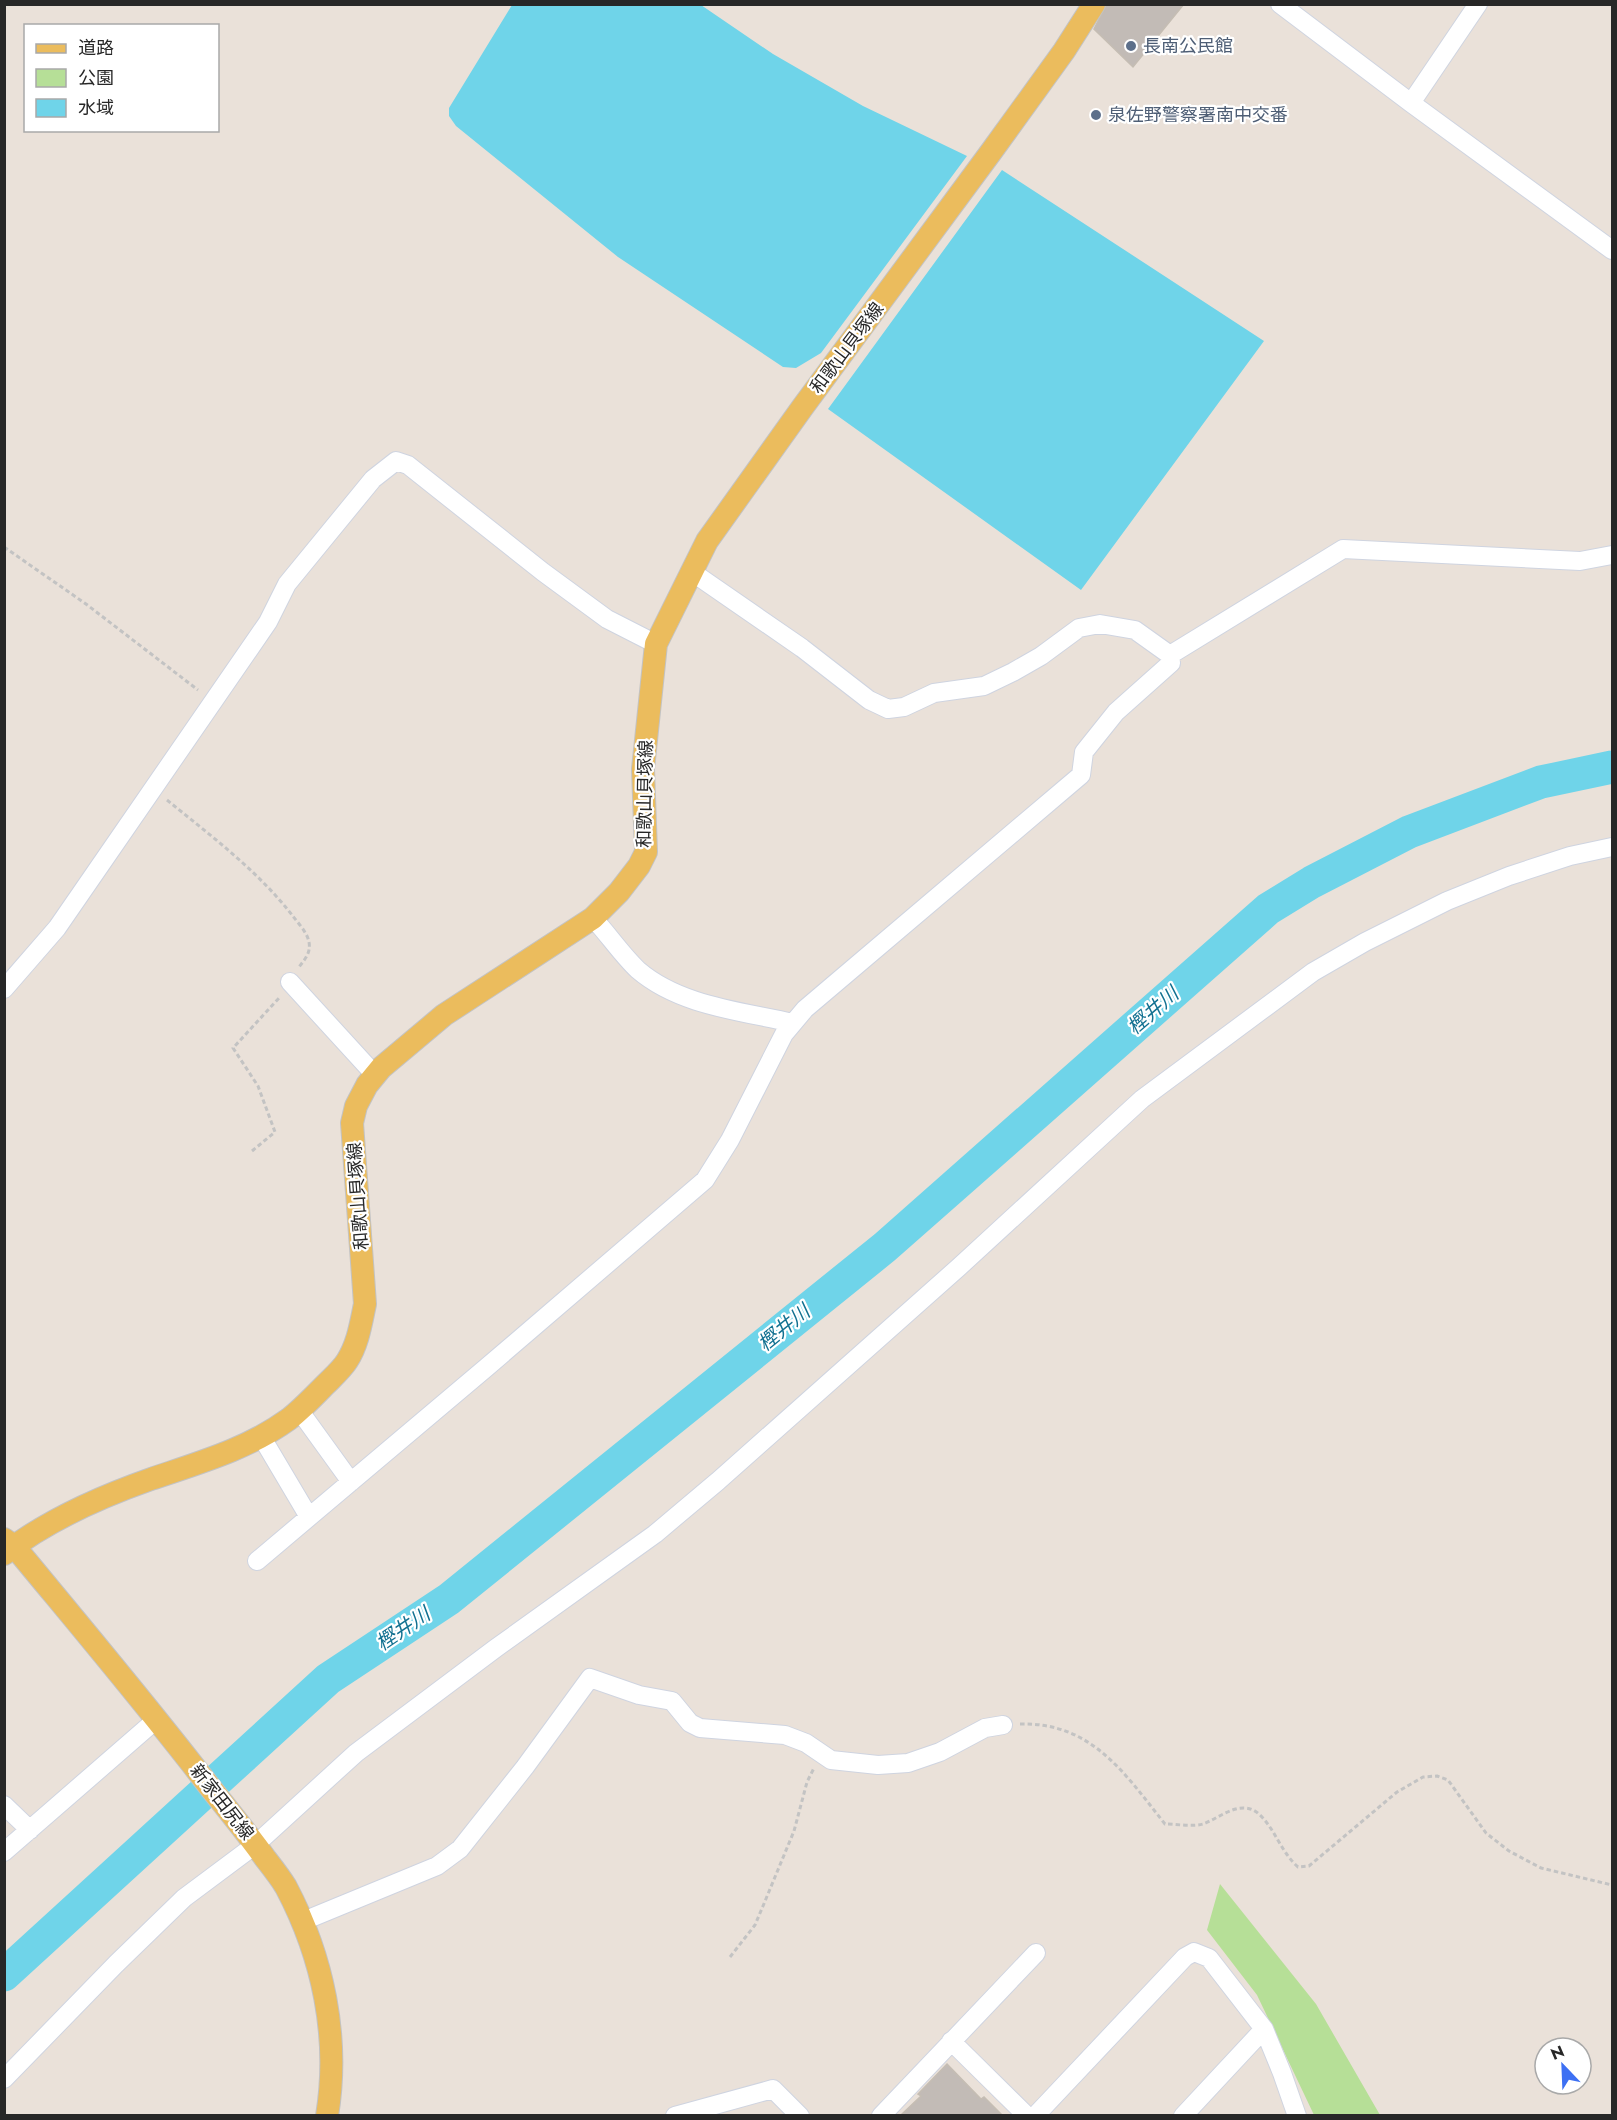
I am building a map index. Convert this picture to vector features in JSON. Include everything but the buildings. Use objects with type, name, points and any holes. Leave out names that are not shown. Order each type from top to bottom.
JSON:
[{"type":"main road","name":"和歌山貝塚線","points":[[8,1546],[79,1508],[149,1480],[217,1457],[261,1436],[299,1410],[347,1361],[360,1329],[365,1304],[352,1123],[356,1106],[381,1068],[444,1015],[594,918],[619,892],[646,852],[642,769],[656,644],[713,531],[992,152],[1064,51],[1094,4]]},
{"type":"main road","name":"新家田尻線","points":[[8,1546],[159,1721],[254,1842],[285,1886],[321,1976],[328,2008],[332,2090],[327,2115]]},
{"type":"street","points":[[1280,4],[1612,250]]},
{"type":"street","points":[[1411,103],[1478,4]]},
{"type":"street","points":[[4,989],[57,928],[268,622],[287,584],[373,479],[396,461],[408,465],[543,572],[607,619],[656,644]]},
{"type":"street","points":[[1170,655],[1343,549],[1580,561],[1612,555]]},
{"type":"street","points":[[257,1561],[705,1180],[730,1140],[784,1034],[805,1009],[1081,775],[1084,752],[1116,712],[1171,663],[1170,655],[1135,630],[1100,624],[1079,628],[1022,667],[984,686],[934,693],[904,707],[888,710],[869,700],[802,648],[692,572]]},
{"type":"street","points":[[4,2079],[184,1898],[254,1842],[356,1753],[496,1648],[655,1534],[950,1275],[1142,1099],[1313,972],[1365,942],[1448,901],[1539,866],[1570,856],[1612,847]]},
{"type":"street","points":[[594,918],[638,969],[662,987],[690,999],[793,1023]]},
{"type":"street","points":[[290,982],[375,1075]]},
{"type":"street","points":[[299,1410],[351,1482]]},
{"type":"street","points":[[261,1436],[309,1517]]},
{"type":"street","points":[[301,1922],[437,1866],[460,1849],[525,1767],[590,1678],[639,1695],[672,1701],[690,1723],[699,1728],[784,1735],[806,1743],[831,1760],[878,1765],[908,1763],[940,1752],[984,1728],[1004,1725]]},
{"type":"street","points":[[4,1852],[159,1721]]},
{"type":"street","points":[[4,1805],[30,1830]]},
{"type":"street","points":[[1035,2115],[1185,1957],[1194,1952],[1209,1958],[1264,2029],[1297,2115]]},
{"type":"street","points":[[882,2115],[1036,1953]]},
{"type":"street","points":[[1183,2115],[1264,2029]]},
{"type":"street","points":[[951,2041],[1027,2115]]},
{"type":"street","points":[[675,2115],[773,2089],[800,2115]]},
{"type":"path","points":[[4,547],[86,604],[213,701]]},
{"type":"path","points":[[152,788],[239,859],[271,889],[305,932],[309,942],[309,954],[294,973],[287,989],[233,1048],[258,1086],[275,1132],[252,1151]]},
{"type":"path","points":[[1004,1725],[1033,1724],[1064,1730],[1084,1739],[1123,1771],[1165,1824],[1201,1824],[1234,1808],[1242,1807],[1252,1810],[1262,1816],[1291,1861],[1298,1867],[1309,1866],[1397,1792],[1423,1777],[1437,1776],[1448,1780],[1486,1833],[1509,1851],[1541,1868],[1612,1886]]},
{"type":"path","points":[[730,1957],[754,1925],[763,1906],[794,1831],[807,1782],[822,1754]]},
{"type":"green space","points":[[1220,1884],[1316,2004],[1380,2115],[1314,2115],[1257,1995],[1207,1930]]},
{"type":"water","points":[[512,5],[701,5],[773,54],[863,106],[967,156],[821,353],[796,368],[783,367],[618,257],[456,126],[449,116],[449,108]]},
{"type":"water","points":[[1002,170],[1264,341],[1081,590],[828,409]]},
{"type":"waterway","name":"樫井川","points":[[4,1975],[328,1679],[449,1599],[885,1247],[1268,909],[1312,882],[1409,832],[1541,782],[1612,767]]},
{"type":"place","name":"長南公民館","points":[[1131,46]]},
{"type":"place","name":"泉佐野警察署南中交番","points":[[1096,115]]}]
